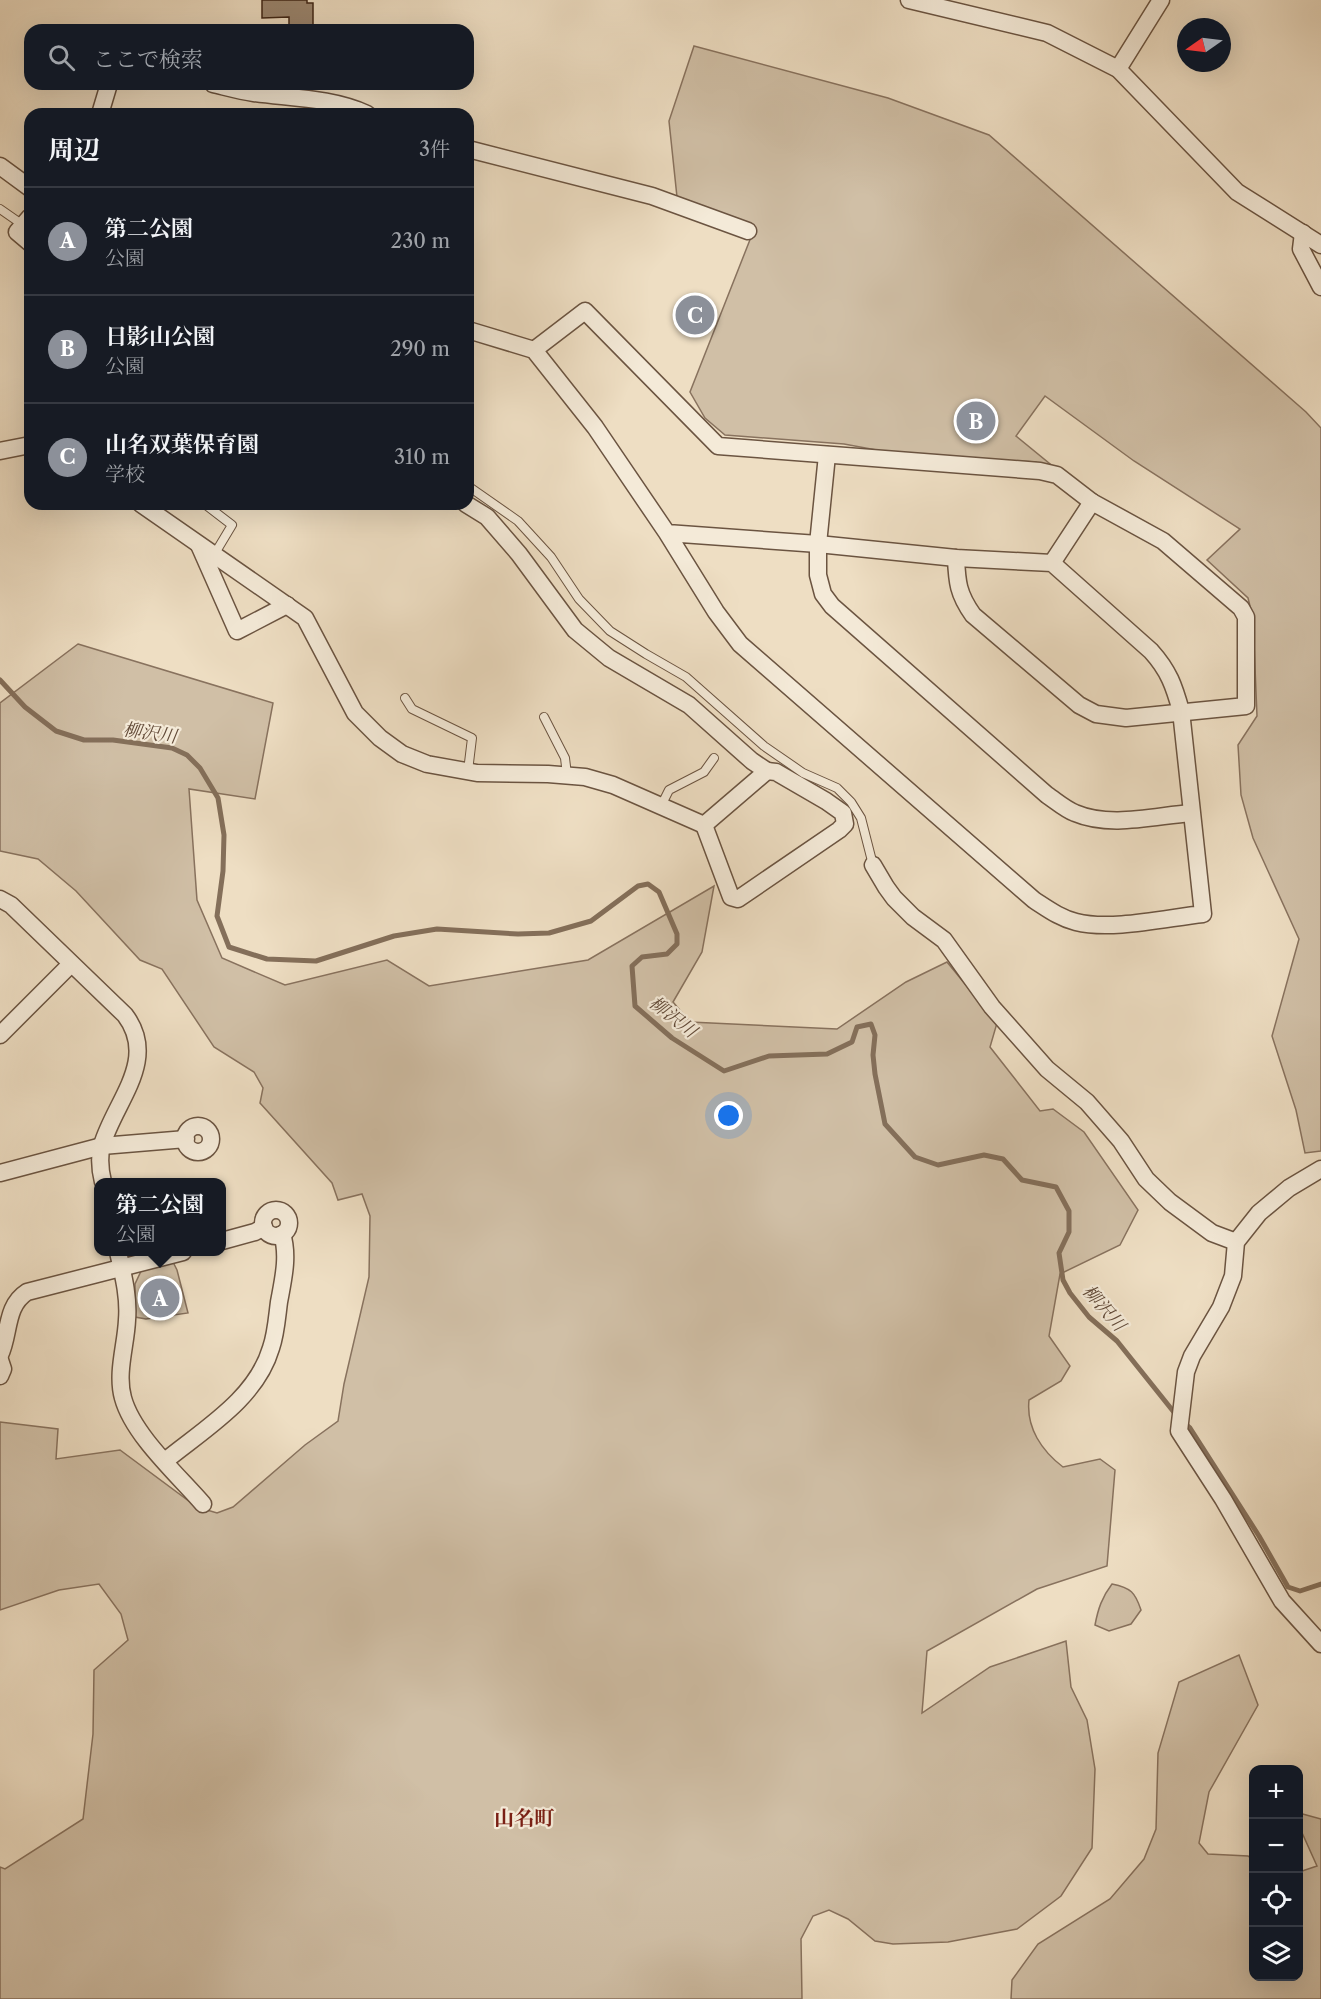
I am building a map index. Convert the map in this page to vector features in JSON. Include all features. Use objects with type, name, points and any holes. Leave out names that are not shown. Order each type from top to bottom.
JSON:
[{"type":"street","points":[[909,0],[1047,33],[1118,69],[1237,192],[1321,245]]},
{"type":"street","points":[[1118,69],[1161,0]]},
{"type":"street","points":[[102,108],[107,90]]},
{"type":"street","points":[[241,90],[355,108]]},
{"type":"street","points":[[474,151],[652,196],[748,231]]},
{"type":"street","points":[[0,166],[24,184]]},
{"type":"street","points":[[24,225],[18,232],[24,238]]},
{"type":"street","points":[[1303,233],[1300,249],[1321,287]]},
{"type":"street","points":[[534,350],[585,311],[718,446],[1040,471],[1057,475],[1092,502],[1163,541],[1241,608],[1246,617],[1246,706],[1126,718],[1096,714],[1079,705],[973,615],[958,587],[956,558]]},
{"type":"street","points":[[474,333],[534,350],[595,427],[667,533],[716,612],[740,644],[1034,900],[1055,914],[1076,922],[1104,925],[1203,914],[1181,711],[1176,691],[1165,666],[1151,651],[1052,563],[956,558],[818,544],[667,533]]},
{"type":"street","points":[[0,451],[24,446]]},
{"type":"street","points":[[827,455],[818,544],[818,575],[824,594],[832,606],[1038,787],[1074,813],[1109,821],[1191,813]]},
{"type":"street","points":[[1052,563],[1092,502]]},
{"type":"street","points":[[150,510],[305,618],[355,712],[380,738],[402,754],[427,764],[468,771],[585,777],[613,785],[704,825],[731,897],[738,899],[845,824],[843,813],[776,772],[767,771],[752,761],[689,705],[609,658],[575,630],[513,547],[487,518],[474,509]]},
{"type":"street","points":[[199,544],[237,631],[287,605]]},
{"type":"street","points":[[704,825],[767,771]]},
{"type":"street","points":[[873,865],[894,898],[913,917],[944,940],[992,1007],[1047,1069],[1087,1102],[1121,1141],[1146,1179],[1170,1202],[1212,1233],[1236,1242]]},
{"type":"street","points":[[0,899],[19,913],[125,1016],[137,1037],[138,1066],[120,1101],[102,1146],[100,1168],[102,1178]]},
{"type":"street","points":[[0,1035],[71,964]]},
{"type":"street","points":[[0,1173],[102,1146],[186,1139]]},
{"type":"street","points":[[1321,1169],[1289,1188],[1259,1213],[1236,1242],[1233,1276],[1221,1306],[1192,1356],[1186,1372],[1179,1429],[1282,1601],[1321,1644]]},
{"type":"street","points":[[273,1210],[281,1211],[287,1216],[289,1224],[282,1234],[270,1234],[264,1227],[266,1215],[273,1210]]},
{"type":"street","points":[[226,1240],[255,1232],[264,1227]]},
{"type":"street","points":[[165,1461],[244,1396],[260,1376],[271,1348],[284,1279],[286,1248],[282,1234]]},
{"type":"street","points":[[0,1355],[9,1317],[18,1298],[27,1292],[120,1259],[144,1256]]},
{"type":"street","points":[[120,1259],[128,1307],[121,1380],[122,1396],[135,1425],[203,1504]]},
{"type":"street","points":[[0,1360],[3,1369],[0,1376]]},
{"type":"lane","points":[[0,208],[24,220]]},
{"type":"lane","points":[[474,490],[518,521],[551,557],[579,599],[610,631],[686,677],[764,746],[803,773],[837,788],[851,802],[861,818],[873,865]]},
{"type":"lane","points":[[212,510],[232,525],[214,555]]},
{"type":"lane","points":[[405,698],[412,709],[472,738],[468,771]]},
{"type":"lane","points":[[544,717],[565,758],[567,776]]},
{"type":"lane","points":[[661,806],[669,790],[704,772],[714,758]]},
{"type":"shaded area","points":[[694,46],[888,98],[989,135],[1306,412],[1321,428],[1321,1151],[1305,1153],[1296,1110],[1272,1036],[1299,939],[1253,838],[1241,795],[1238,745],[1257,716],[1253,618],[1248,598],[1207,560],[1240,529],[1134,461],[1045,396],[1016,436],[1055,468],[1037,466],[1036,462],[1018,461],[1017,464],[898,454],[844,444],[725,435],[705,418],[690,392],[755,227],[677,197],[669,121]]},
{"type":"shaded area","points":[[78,644],[273,703],[255,799],[189,789],[197,900],[222,958],[285,985],[387,960],[429,986],[588,960],[714,886],[702,952],[673,1002],[690,1022],[837,1029],[906,982],[947,962],[997,1023],[990,1047],[1040,1111],[1053,1109],[1084,1132],[1138,1210],[1120,1245],[1060,1274],[1049,1336],[1070,1366],[1061,1381],[1029,1400],[1029,1410],[1037,1438],[1048,1454],[1063,1467],[1100,1459],[1115,1470],[1107,1566],[1037,1589],[927,1651],[922,1713],[990,1667],[1066,1641],[1071,1687],[1087,1720],[1095,1769],[1092,1848],[1061,1896],[1017,1929],[948,1942],[893,1944],[875,1941],[848,1919],[829,1910],[813,1916],[801,1939],[802,1999],[0,1999],[0,1867],[5,1869],[83,1819],[93,1734],[94,1670],[128,1640],[121,1614],[99,1584],[59,1590],[0,1610],[0,1422],[58,1429],[56,1459],[120,1450],[197,1507],[217,1513],[233,1507],[305,1445],[338,1421],[344,1384],[369,1277],[370,1216],[362,1194],[338,1200],[332,1183],[260,1103],[263,1088],[254,1072],[214,1047],[162,969],[140,960],[76,891],[38,859],[0,851],[0,703]]},
{"type":"shaded area","points":[[173,1262],[188,1313],[146,1319],[135,1317],[135,1284],[142,1269]]},
{"type":"shaded area","points":[[1112,1584],[1124,1587],[1131,1592],[1137,1599],[1141,1610],[1131,1624],[1109,1631],[1095,1625],[1101,1603]]},
{"type":"shaded area","points":[[1239,1655],[1258,1705],[1209,1792],[1199,1843],[1208,1854],[1249,1857],[1249,1981],[1303,1981],[1303,1871],[1317,1866],[1303,1835],[1303,1814],[1321,1819],[1321,1999],[1011,1999],[1012,1980],[1038,1944],[1110,1899],[1144,1859],[1156,1829],[1158,1753],[1179,1682]]},
{"type":"building","points":[[262,0],[307,0],[307,3],[313,3],[313,24],[289,24],[289,17],[262,18]]},
{"type":"waterway","name":"柳沢川","points":[[0,680],[25,707],[56,731],[84,740],[113,740],[172,748],[187,755],[200,768],[218,798],[224,835],[223,871],[217,916],[229,947],[267,959],[316,961],[394,936],[437,929],[518,934],[549,933],[591,921],[638,886],[648,884],[659,892],[677,934],[677,944],[667,954],[642,957],[632,966],[635,1006],[672,1038],[724,1071],[769,1056],[827,1054],[852,1042],[857,1027],[871,1024],[875,1035],[873,1055],[875,1074],[885,1124],[915,1157],[938,1165],[984,1155],[1003,1159],[1022,1180],[1056,1187],[1069,1211],[1069,1232],[1059,1253],[1063,1280],[1089,1317],[1117,1341],[1177,1416]]},
{"type":"waterway","name":"柳沢川","points":[[1184,1423],[1190,1428],[1259,1536],[1288,1587],[1300,1591],[1321,1584]]},
{"type":"place","name":"山名双葉保育園","points":[[695,315]]},
{"type":"place","name":"日影山公園","points":[[976,421]]},
{"type":"place","name":"第二公園","points":[[160,1298]]},
{"type":"district","name":"山名町","points":[[524,1818]]}]
